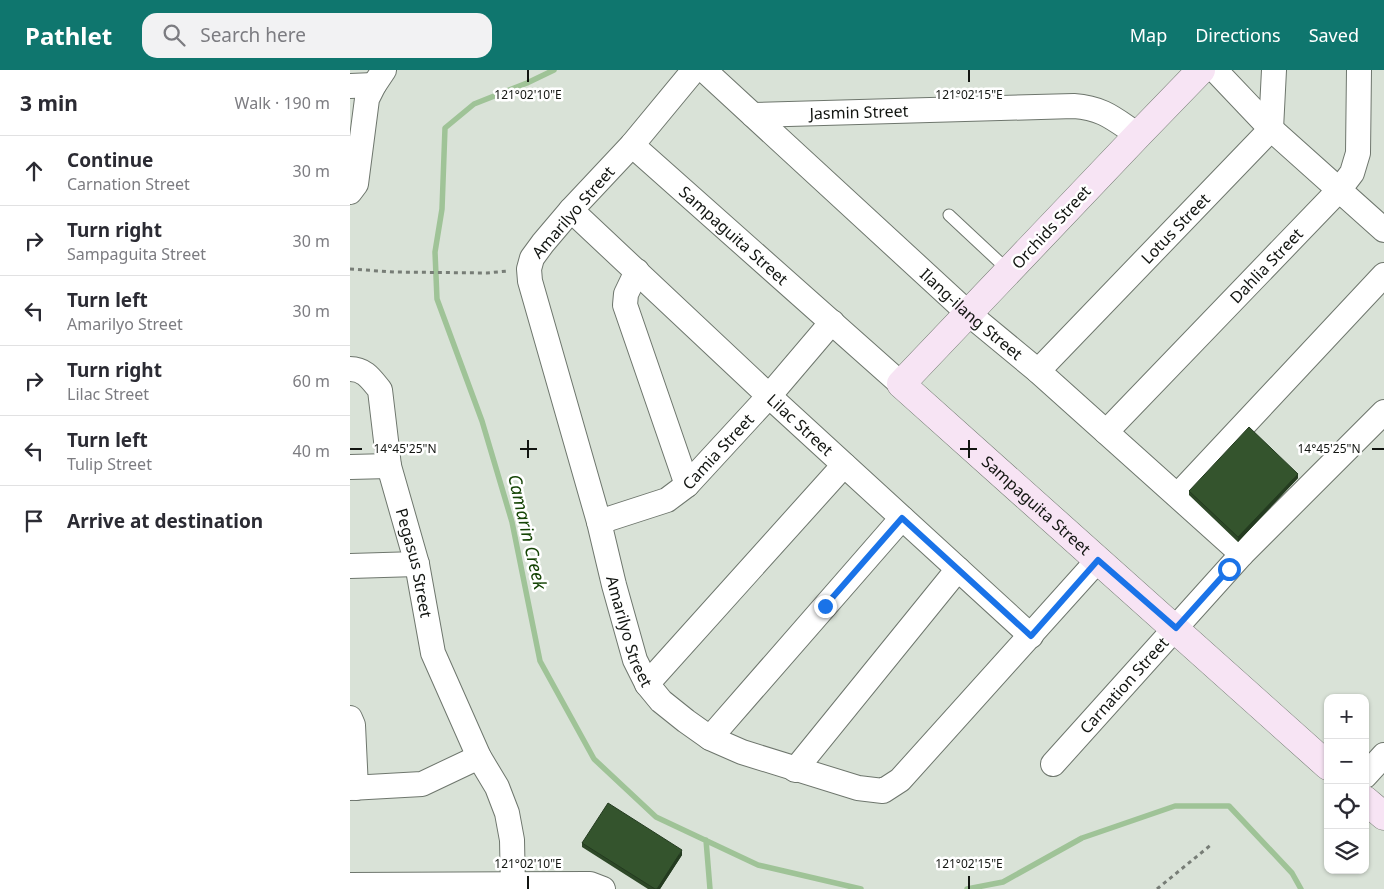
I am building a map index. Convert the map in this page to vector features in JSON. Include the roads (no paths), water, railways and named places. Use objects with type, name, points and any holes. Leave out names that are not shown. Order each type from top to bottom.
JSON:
[{"type":"street","name":"Amarilyo Street","points":[[694,70],[632,146],[571,210],[532,258],[529,269],[530,281],[599,522],[614,585],[636,660],[647,684],[661,701],[710,738],[742,752],[858,788],[883,791],[900,780],[1098,560]]},
{"type":"street","name":"Ilang-ilang Street","points":[[704,70],[969,314],[1038,370],[1242,554]]},
{"type":"street","name":"Orchids Street","points":[[901,384],[1201,70]]},
{"type":"street","points":[[1216,70],[1271,128],[1384,230]]},
{"type":"street","points":[[1271,128],[1274,70]]},
{"type":"street","name":"Dahlia Street","points":[[1106,432],[1352,174],[1358,153],[1359,70]]},
{"type":"street","points":[[350,86],[379,77]]},
{"type":"street","points":[[350,192],[356,184],[367,99],[379,77]]},
{"type":"street","name":"Jasmin Street","points":[[753,115],[1074,106],[1090,107],[1105,112],[1138,135]]},
{"type":"street","name":"Lotus Street","points":[[1038,370],[1271,128]]},
{"type":"street","name":"Sampaguita Street","points":[[632,146],[1176,628],[1324,762]]},
{"type":"street","name":"Lilac Street","points":[[571,210],[769,396],[1031,636]]},
{"type":"street","points":[[637,271],[626,294],[625,305],[688,484]]},
{"type":"street","points":[[1178,495],[1384,275]]},
{"type":"street","name":"Camia Street","points":[[599,522],[667,500],[688,484],[769,396],[832,322]]},
{"type":"street","name":"Pegasus Street","points":[[354,369],[372,380],[380,390],[389,466],[417,564],[433,653],[479,757],[497,786],[507,812],[512,840],[513,886]]},
{"type":"street","name":"Carnation Street","points":[[1053,764],[1242,554],[1384,412]]},
{"type":"street","points":[[647,684],[844,465]]},
{"type":"street","points":[[350,467],[389,466]]},
{"type":"street","points":[[710,738],[902,518]]},
{"type":"street","points":[[350,566],[417,564]]},
{"type":"street","points":[[795,770],[958,569]]},
{"type":"street","points":[[350,718],[353,725],[353,788],[422,784],[479,757]]},
{"type":"street","points":[[1369,772],[1384,755]]},
{"type":"street","points":[[1369,803],[1384,816]]},
{"type":"street","points":[[350,885],[437,887],[590,884],[603,889]]},
{"type":"lane","points":[[949,216],[1009,270]]},
{"type":"waterway","name":"Camarin Creek","points":[[554,70],[474,104],[445,128],[442,209],[435,252],[437,299],[482,421],[512,522],[540,661],[594,759],[656,817],[758,865],[861,889]]},
{"type":"waterway","name":"Camarin Creek","points":[[967,889],[1003,882],[1082,838],[1175,806],[1229,806],[1292,873],[1301,889]]},
{"type":"waterway","points":[[706,840],[710,889]]}]
